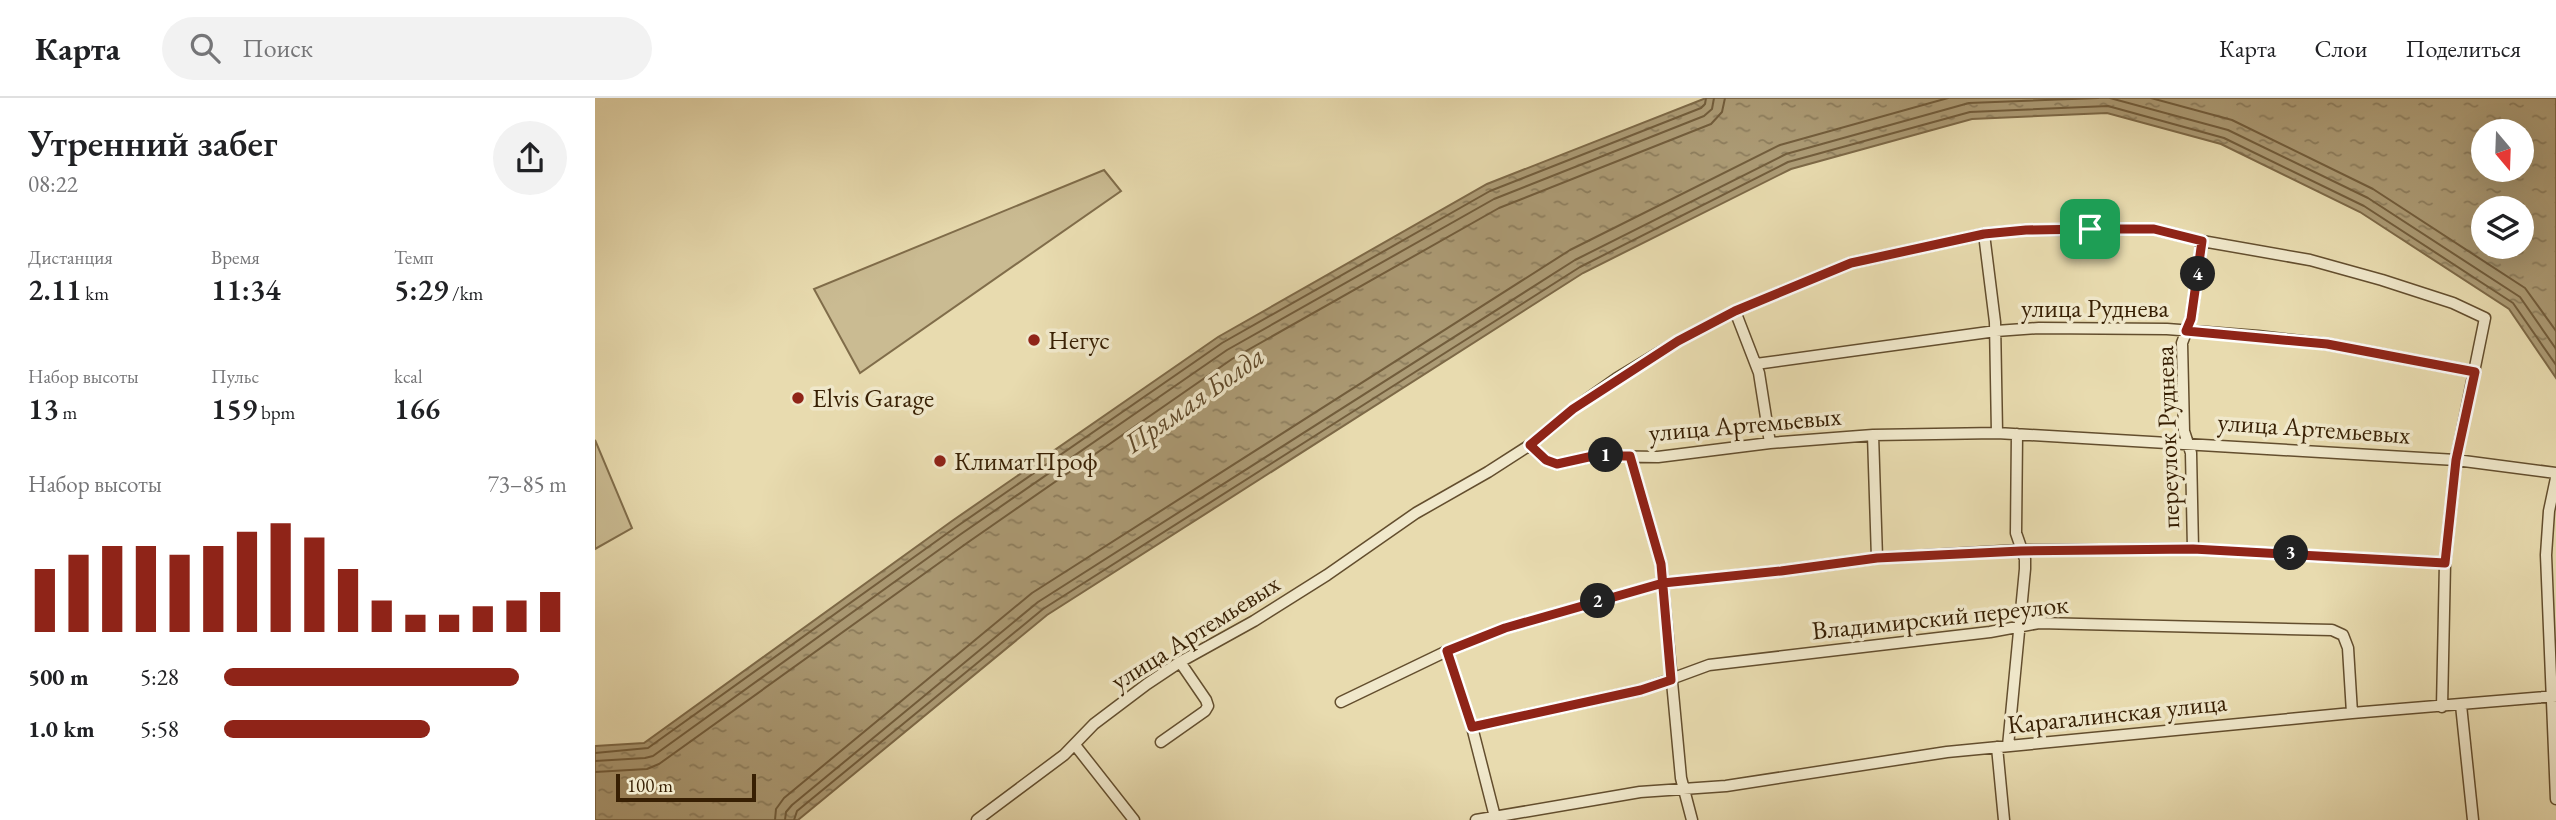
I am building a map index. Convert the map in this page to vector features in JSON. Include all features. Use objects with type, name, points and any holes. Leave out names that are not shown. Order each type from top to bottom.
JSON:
[{"type":"street","points":[[1530,445],[1573,409],[1618,378],[1678,341],[1735,311],[1851,263],[1984,234],[2026,230],[2154,229],[2202,241],[2310,260],[2382,279],[2453,303],[2485,318],[2456,460],[2445,563],[2442,707]]},
{"type":"street","points":[[1984,234],[1996,331],[1997,433]]},
{"type":"street","name":"переулок Руднева","points":[[2193,549],[2191,453],[2184,431],[2182,343],[2191,319],[2202,241]]},
{"type":"street","points":[[1735,311],[1756,364],[1770,443]]},
{"type":"street","name":"улица Руднева","points":[[1756,364],[1996,331],[2039,328],[2186,331],[2327,344],[2475,372]]},
{"type":"street","name":"улица Артемьевых","points":[[977,820],[1075,745],[1094,724],[1180,662],[1254,621],[1327,575],[1416,513],[1530,445],[1546,460],[1557,464],[1593,456],[1690,454],[1770,443],[1873,435],[1997,433],[2188,442],[2362,456],[2456,460],[2556,472]]},
{"type":"street","points":[[2004,820],[2002,746],[2020,626],[2025,569],[2016,533],[2017,434]]},
{"type":"street","points":[[1873,435],[1877,558]]},
{"type":"street","points":[[1630,456],[1661,564],[1681,778],[1692,820]]},
{"type":"street","points":[[2556,478],[2546,555],[2554,695],[2556,799]]},
{"type":"street","points":[[1341,702],[1447,651],[1505,628],[1663,583],[1877,558],[2021,551],[2193,549],[2445,563]]},
{"type":"street","name":"Владимирский переулок","points":[[1472,727],[1641,690],[1709,666],[1990,632],[2039,623],[2332,630],[2343,635],[2348,648],[2352,713]]},
{"type":"street","points":[[1447,651],[1472,727],[1495,817]]},
{"type":"street","points":[[1161,743],[1208,706],[1180,662]]},
{"type":"street","name":"Карагалинская улица","points":[[1476,820],[1640,792],[1726,786],[2002,746],[2554,695]]},
{"type":"street","points":[[2461,705],[2473,820]]},
{"type":"street","points":[[1075,745],[1134,820]]},
{"type":"shaded area","points":[[1104,170],[1121,191],[860,373],[814,289]]},
{"type":"shaded area","points":[[595,440],[632,528],[595,549]]},
{"type":"water","name":"Прямая Болда","points":[[1706,98],[2556,98],[2556,378],[2509,309],[2360,212],[2221,144],[2107,113],[1972,119],[1791,169],[1583,273],[1047,615],[798,820],[595,820],[595,746],[644,743],[952,521],[1218,337],[1487,184]]},
{"type":"place","name":"Негус","points":[[1034,340]]},
{"type":"place","name":"Elvis Garage","points":[[798,398]]},
{"type":"place","name":"КлиматПроф","points":[[940,461]]},
{"type":"route","points":[[2090,229],[1984,234],[1851,263],[1735,311],[1678,341],[1573,409],[1530,445],[1546,460],[1557,464],[1593,456],[1630,456],[1661,564],[1663,583],[1671,680],[1641,690],[1472,727],[1447,651],[1505,628],[1663,583],[1877,558],[2021,551],[2193,549],[2445,563],[2456,460],[2475,372],[2327,344],[2186,331],[2190,325],[2202,241],[2154,229],[2090,229]]}]
